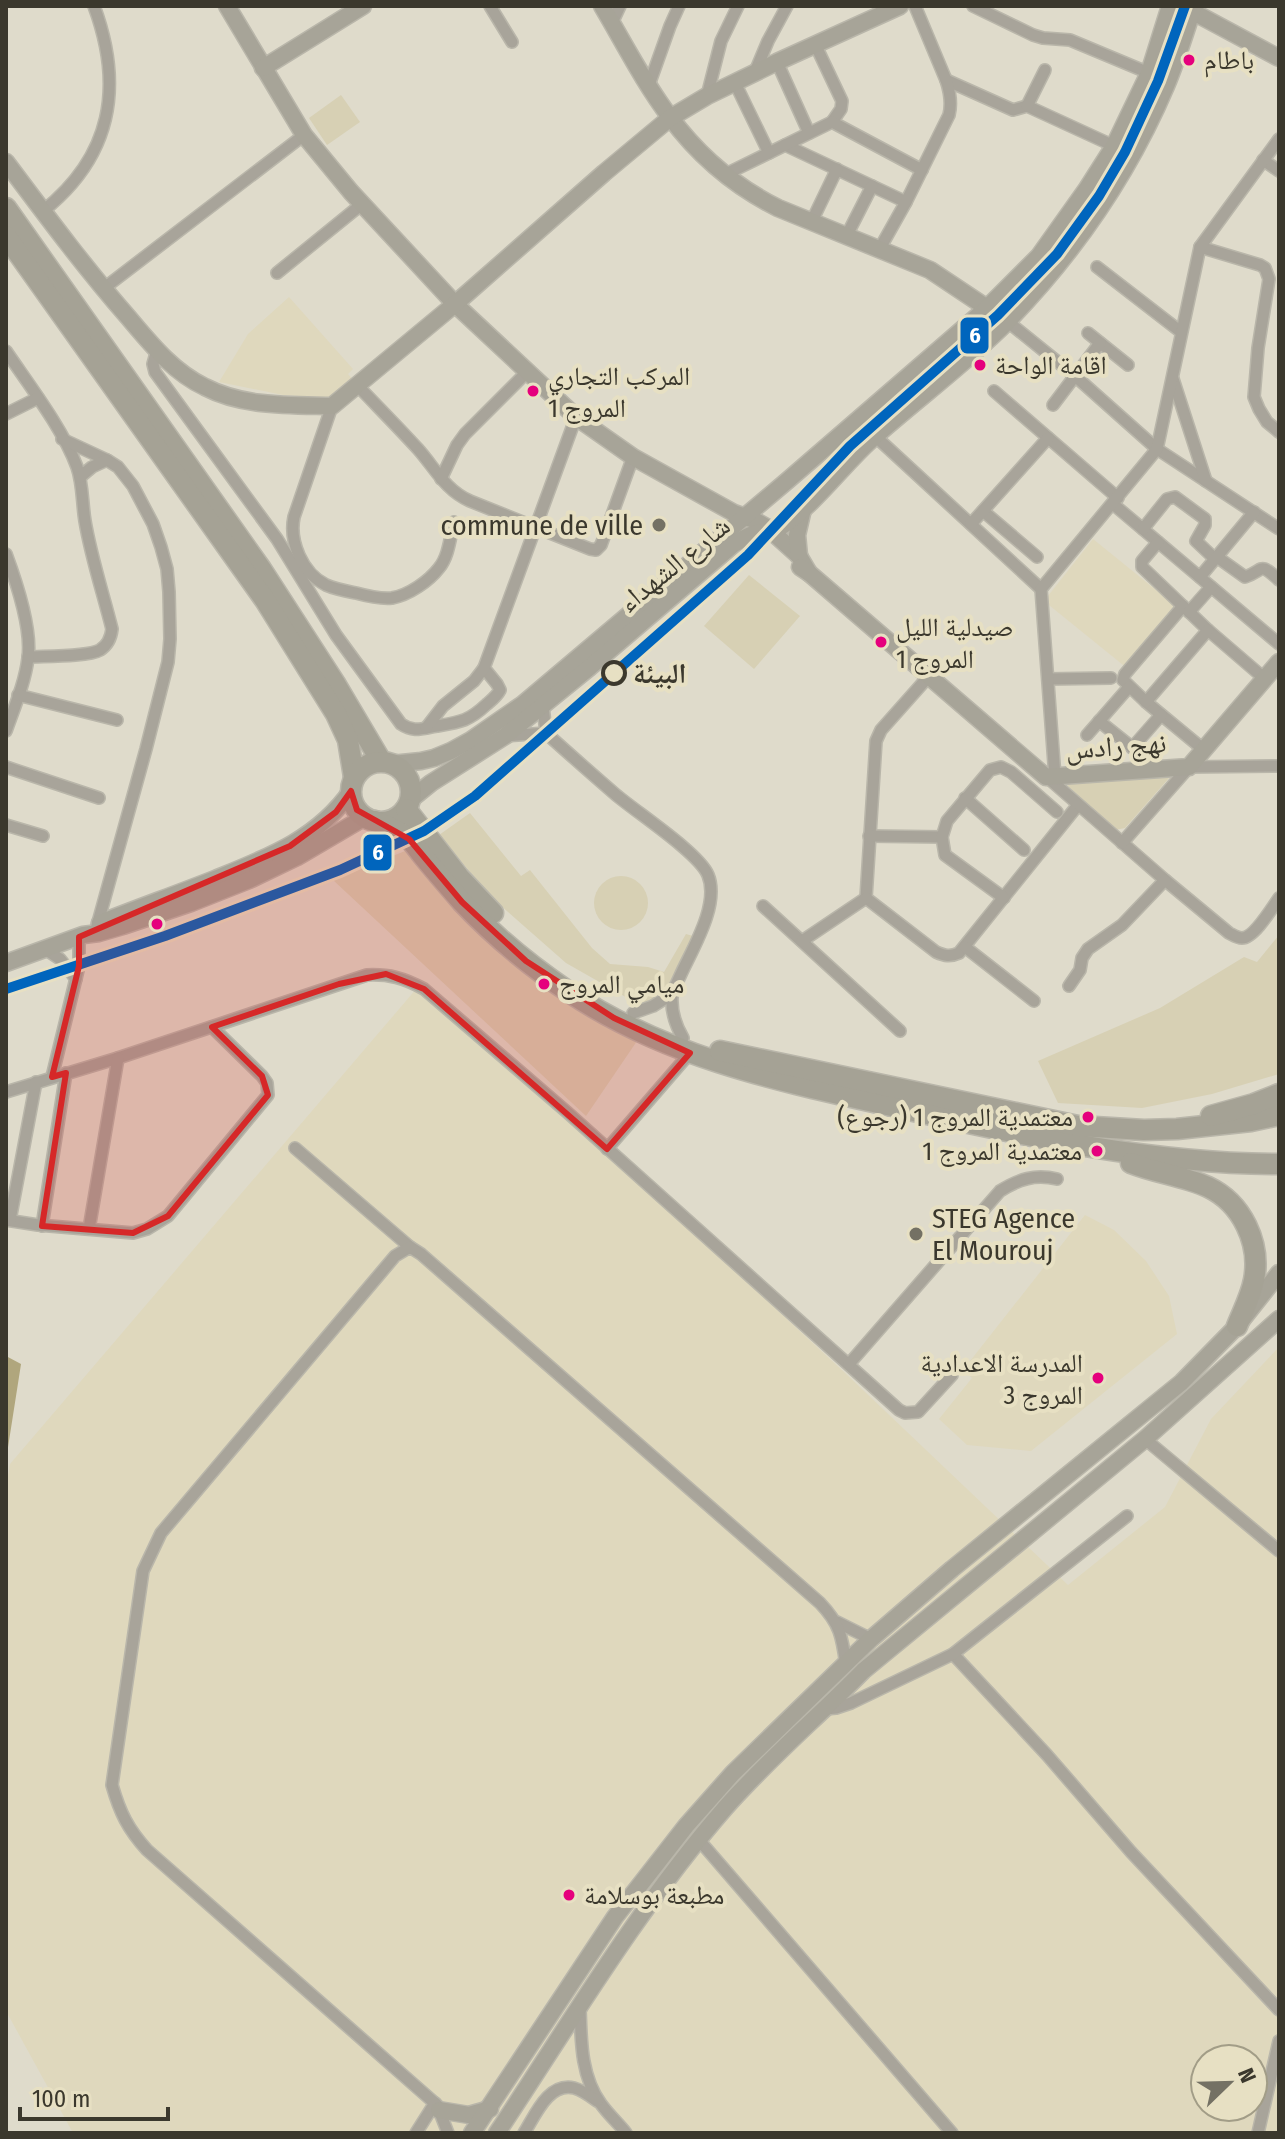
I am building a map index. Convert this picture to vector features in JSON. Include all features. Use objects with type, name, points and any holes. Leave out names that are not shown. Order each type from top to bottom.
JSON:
[{"type":"highway","points":[[6,208],[261,569],[386,762],[406,775],[411,791],[408,804],[392,819],[370,819]]},
{"type":"highway","points":[[6,236],[265,600],[336,714],[348,740],[352,801],[357,810],[409,839],[462,902],[526,961],[570,993],[614,1018],[795,1084],[1111,1151],[1213,1162],[1279,1164]]},
{"type":"highway","points":[[353,784],[365,766],[386,762]]},
{"type":"highway","points":[[408,804],[459,877],[535,951],[575,980],[686,1046],[1078,1126],[1155,1130],[1211,1126],[1279,1115]]},
{"type":"highway","points":[[1118,1129],[1218,1114],[1279,1094]]},
{"type":"highway","points":[[1111,1151],[1138,1166],[1207,1187],[1225,1198],[1239,1213],[1251,1238],[1255,1268],[1252,1286],[1237,1326]]},
{"type":"main road","points":[[227,6],[304,135],[362,204],[455,304],[576,417],[633,457],[740,517],[799,556]]},
{"type":"main road","points":[[263,68],[363,6]]},
{"type":"main road","points":[[602,6],[670,118],[724,175],[761,200],[930,270],[987,308]]},
{"type":"main road","points":[[6,162],[103,289],[179,371],[220,394],[258,403],[332,406],[670,118],[755,72],[900,6]]},
{"type":"main road","name":"شارع الشهداء","points":[[386,762],[434,758],[502,720],[596,644],[740,517],[787,481],[987,308],[1039,256],[1114,146],[1149,73],[1170,6]]},
{"type":"main road","points":[[1190,8],[1279,58]]},
{"type":"main road","name":"شارع الشهداء","points":[[408,804],[431,783],[505,736],[543,706],[735,543],[763,532],[803,509],[875,436],[912,407],[1007,321],[1056,268],[1104,204],[1132,157],[1167,84],[1190,8]]},
{"type":"main road","points":[[763,532],[772,507],[787,481]]},
{"type":"main road","points":[[803,509],[797,535],[799,556],[809,573]]},
{"type":"main road","points":[[763,532],[775,549],[809,573],[1051,777]]},
{"type":"main road","points":[[1189,767],[1279,662]]},
{"type":"main road","name":"نهج رادس","points":[[1051,777],[1189,767]]},
{"type":"main road","points":[[6,963],[89,932],[290,846],[336,812],[353,784]]},
{"type":"main road","points":[[89,932],[191,903],[249,880],[370,819]]},
{"type":"main road","points":[[472,2133],[615,1917],[652,1868],[733,1773],[871,1639],[1201,1364],[1237,1326],[1279,1273]]},
{"type":"main road","points":[[497,2133],[615,1954],[699,1840],[747,1784],[863,1671],[1145,1439],[1279,1319]]},
{"type":"main road","points":[[438,2108],[469,2115],[490,2109]]},
{"type":"street","points":[[43,211],[63,195],[85,169],[100,138],[109,102],[109,64],[103,29],[94,6]]},
{"type":"street","points":[[490,6],[512,42]]},
{"type":"street","points":[[612,23],[620,6]]},
{"type":"street","points":[[649,85],[679,6]]},
{"type":"street","points":[[707,96],[721,41],[738,6]]},
{"type":"street","points":[[755,72],[787,6]]},
{"type":"street","points":[[879,250],[949,115],[951,99],[946,80],[915,6]]},
{"type":"street","points":[[973,6],[1033,35],[1070,40],[1149,73]]},
{"type":"street","points":[[724,175],[832,122],[841,109],[842,101],[815,44]]},
{"type":"street","points":[[777,62],[809,133]]},
{"type":"street","points":[[1027,106],[1045,70]]},
{"type":"street","points":[[946,80],[1013,110],[1027,106],[1114,146]]},
{"type":"street","points":[[735,83],[769,153]]},
{"type":"street","points":[[832,122],[922,170]]},
{"type":"street","points":[[103,289],[304,135]]},
{"type":"street","points":[[1041,589],[1157,449],[1200,247],[1279,139]]},
{"type":"street","points":[[785,145],[906,202]]},
{"type":"street","points":[[1263,160],[1279,171]]},
{"type":"street","points":[[811,223],[837,169]]},
{"type":"street","points":[[846,237],[872,186]]},
{"type":"street","points":[[277,273],[362,204]]},
{"type":"street","points":[[1200,247],[1260,265],[1268,273],[1254,397],[1267,422],[1279,432]]},
{"type":"street","points":[[1097,267],[1181,332]]},
{"type":"street","points":[[987,308],[1075,376],[1157,449],[1279,529]]},
{"type":"street","points":[[1088,333],[1128,365]]},
{"type":"street","points":[[1053,405],[1100,343]]},
{"type":"street","points":[[157,350],[153,364],[155,372],[299,564],[316,579],[362,595],[383,598],[408,593],[440,567],[454,522]]},
{"type":"street","points":[[6,351],[69,449],[80,477],[85,522],[112,629],[107,645],[93,653],[28,657]]},
{"type":"street","points":[[441,479],[465,434],[527,372]]},
{"type":"street","points":[[1172,377],[1206,481]]},
{"type":"street","points":[[357,385],[417,447],[441,479],[462,498],[590,549],[596,550],[601,545],[633,457]]},
{"type":"street","points":[[994,391],[1143,529],[1279,644]]},
{"type":"street","points":[[6,414],[38,398]]},
{"type":"street","points":[[332,406],[291,530],[299,564],[311,593],[341,643],[397,720],[410,729],[457,724],[469,719],[500,690],[484,668]]},
{"type":"street","points":[[426,728],[443,706],[474,681],[484,668],[576,417]]},
{"type":"street","points":[[875,436],[1041,589],[1051,777],[1078,805],[1229,933],[1239,938],[1247,937],[1279,898]]},
{"type":"street","points":[[971,524],[1048,438]]},
{"type":"street","points":[[52,1077],[81,959],[152,725],[168,662],[170,629],[167,569],[153,524],[133,486],[118,467],[62,439]]},
{"type":"street","points":[[80,477],[107,460]]},
{"type":"street","points":[[1143,529],[1167,499],[1172,496],[1178,498],[1205,519],[1196,541],[1216,558],[1245,577],[1262,568],[1279,580]]},
{"type":"street","points":[[983,511],[1037,557]]},
{"type":"street","points":[[1200,577],[1254,512]]},
{"type":"street","points":[[1158,542],[1142,561],[1142,567],[1265,679]]},
{"type":"street","points":[[6,554],[26,627],[28,657],[6,731]]},
{"type":"street","points":[[311,593],[326,584]]},
{"type":"street","points":[[1204,750],[1123,680],[1125,674],[1186,609],[1211,587]]},
{"type":"street","points":[[1146,702],[1208,630]]},
{"type":"street","points":[[866,898],[876,741],[881,730],[929,676]]},
{"type":"street","points":[[1048,679],[1111,678]]},
{"type":"street","points":[[1087,735],[1129,687]]},
{"type":"street","points":[[13,700],[117,720]]},
{"type":"street","points":[[543,706],[546,733],[686,850],[701,864],[711,887],[711,901],[702,928],[672,994],[674,1017],[686,1046],[607,1149]]},
{"type":"street","points":[[1132,748],[1161,715]]},
{"type":"street","points":[[1099,721],[1159,769]]},
{"type":"street","points":[[505,736],[546,733]]},
{"type":"street","points":[[1122,843],[1189,767],[1279,766]]},
{"type":"street","points":[[6,767],[99,798]]},
{"type":"street","points":[[1004,898],[949,859],[943,849],[942,837],[947,821],[990,770],[1001,767],[1057,812]]},
{"type":"street","points":[[965,798],[1024,850]]},
{"type":"street","points":[[866,898],[944,956],[959,953],[1078,805]]},
{"type":"street","points":[[6,825],[43,836]]},
{"type":"street","points":[[869,836],[942,837]]},
{"type":"street","points":[[1069,986],[1080,970],[1082,958],[1088,949],[1122,925],[1165,880]]},
{"type":"street","points":[[802,941],[866,898]]},
{"type":"street","points":[[763,906],[900,1031]]},
{"type":"street","points":[[965,947],[1034,1001]]},
{"type":"street","points":[[45,949],[60,959],[76,979]]},
{"type":"street","points":[[6,1092],[367,975],[386,974],[407,979],[424,989],[778,1293],[899,1410],[912,1414],[924,1408],[952,1375]]},
{"type":"street","points":[[633,1013],[653,1006],[672,994]]},
{"type":"street","points":[[36,1082],[8,1220],[42,1226],[140,1232],[168,1216],[268,1095],[267,1083],[262,1076],[212,1027]]},
{"type":"street","points":[[89,1229],[118,1058]]},
{"type":"street","points":[[42,1226],[66,1073]]},
{"type":"street","points":[[295,1148],[421,1254],[820,1603],[837,1622],[871,1639]]},
{"type":"street","points":[[849,1364],[1000,1191],[1027,1178],[1043,1176],[1057,1179]]},
{"type":"street","points":[[410,1247],[395,1256],[161,1533],[143,1571],[112,1785],[120,1813],[147,1850],[438,2108],[448,2133]]},
{"type":"street","points":[[1145,1439],[1279,1551]]},
{"type":"street","points":[[825,1709],[851,1703],[953,1654],[1127,1516]]},
{"type":"street","points":[[837,1622],[846,1665]]},
{"type":"street","points":[[953,1654],[1131,1852],[1279,2010]]},
{"type":"street","points":[[699,1840],[952,2133]]},
{"type":"street","points":[[580,2008],[589,2083],[600,2104],[626,2133]]},
{"type":"street","points":[[1258,2133],[1279,2041]]},
{"type":"street","points":[[524,2133],[551,2093],[562,2088],[574,2088],[600,2104]]},
{"type":"street","points":[[416,2133],[438,2108]]},
{"type":"street","points":[[438,2108],[438,2133]]},
{"type":"highlighted area","points":[[351,791],[357,810],[409,839],[462,902],[526,961],[614,1018],[690,1053],[607,1149],[424,989],[386,974],[339,984],[212,1027],[262,1076],[268,1095],[168,1216],[133,1233],[42,1226],[66,1073],[52,1077],[79,966],[79,937],[290,846],[336,812]]},
{"type":"shaded area","points":[[341,95],[360,122],[327,145],[309,118]]},
{"type":"shaded area","points":[[289,297],[353,369],[348,374],[354,381],[330,398],[283,395],[219,382],[248,334]]},
{"type":"shaded area","points":[[1093,539],[1177,607],[1128,669],[1044,601]]},
{"type":"shaded area","points":[[749,575],[800,616],[754,669],[704,626]]},
{"type":"shaded area","points":[[1170,777],[1125,828],[1115,830],[1066,784]]},
{"type":"shaded area","points":[[470,813],[521,876],[530,870],[592,948],[610,964],[648,967],[664,972],[686,934],[693,936],[667,991],[658,999],[638,1004],[566,963],[491,897],[439,835]]},
{"type":"shaded area","points":[[410,849],[491,942],[637,1041],[586,1116],[333,880]]},
{"type":"shaded area","points":[[621,876],[640,884],[648,903],[640,922],[621,930],[602,922],[594,903],[602,884]]},
{"type":"shaded area","points":[[1279,935],[1279,1074],[1212,1094],[1142,1108],[1058,1103],[1038,1061],[1160,1008],[1244,957],[1257,962]]},
{"type":"shaded area","points":[[417,988],[630,1174],[1068,1585],[1165,1507],[1211,1419],[1279,1347],[1279,2133],[73,2133],[6,2011],[6,1487],[10,1464]]},
{"type":"shaded area","points":[[1085,1215],[1114,1230],[1146,1261],[1169,1296],[1177,1334],[1031,1451],[967,1445],[939,1419],[972,1378],[963,1370]]},
{"type":"shaded area","points":[[6,1356],[21,1364],[6,1460]]},
{"type":"transit line","name":"6","points":[[6,989],[165,936],[340,870],[424,831],[475,796],[748,555],[850,446],[998,315],[1057,254],[1099,196],[1125,152],[1158,81],[1185,6]]},
{"type":"place","name":"باطام","points":[[1189,60]]},
{"type":"place","name":"اقامة الواحة","points":[[980,365]]},
{"type":"place","name":"المركب التجاري المروج 1","points":[[533,391]]},
{"type":"place","name":"commune de ville","points":[[659,525]]},
{"type":"place","name":"صيدلية الليل المروج 1","points":[[881,642]]},
{"type":"place","name":"البيئة","points":[[614,673]]},
{"type":"place","name":"ميامي المروج","points":[[544,984]]},
{"type":"place","name":"معتمدية المروج 1 (رجوع)","points":[[1088,1117]]},
{"type":"place","name":"معتمدية المروج 1","points":[[1097,1151]]},
{"type":"place","name":"STEG Agence El Mourouj","points":[[916,1234]]},
{"type":"place","name":"المدرسة الاعدادية المروج 3","points":[[1098,1378]]},
{"type":"place","name":"مطبعة بوسلامة","points":[[569,1895]]}]
